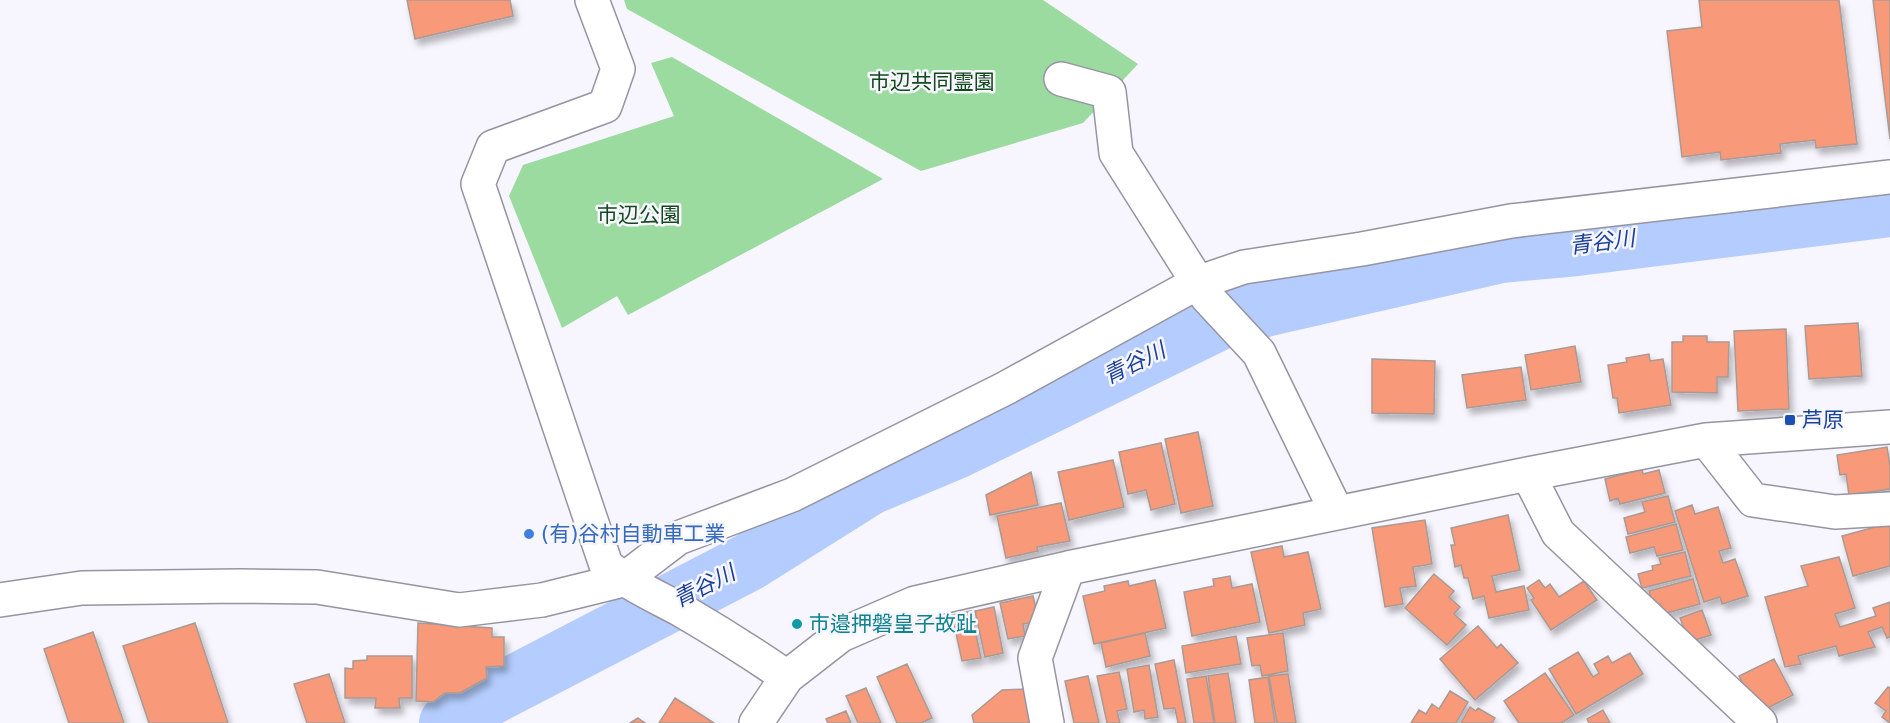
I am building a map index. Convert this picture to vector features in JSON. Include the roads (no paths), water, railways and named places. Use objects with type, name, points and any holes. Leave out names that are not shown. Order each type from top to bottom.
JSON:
[{"type":"street","points":[[592,0],[618,69],[605,106],[493,147],[478,184],[606,565],[634,585],[733,640],[787,677]]},
{"type":"street","points":[[1061,79],[1109,92],[1116,153],[1202,290],[1258,353],[1337,513]]},
{"type":"street","points":[[0,600],[82,588],[317,587],[459,610],[543,600],[634,585],[678,537],[792,495],[1245,267],[1512,222],[1890,177]]},
{"type":"street","points":[[756,723],[787,677],[840,635],[915,603],[1068,568],[1706,440],[1890,427]]},
{"type":"street","points":[[1706,440],[1753,500],[1835,512],[1890,509]]},
{"type":"street","points":[[1528,474],[1558,533],[1745,719]]},
{"type":"street","points":[[1047,723],[1035,658],[1068,568]]},
{"type":"waterway","name":"青谷川","points":[[448,723],[464,710],[749,562],[870,486],[956,450],[1230,316],[1501,254],[1577,247],[1890,208]]},
{"type":"place","name":"芦原","points":[[1790,420]]},
{"type":"place","name":"(有)谷村自動車工業","points":[[529,534]]},
{"type":"place","name":"市邉押磐皇子故趾","points":[[797,624]]},
{"type":"park label","name":"市辺共同霊園","points":[[932,82]]},
{"type":"park label","name":"市辺公園","points":[[639,215]]}]
